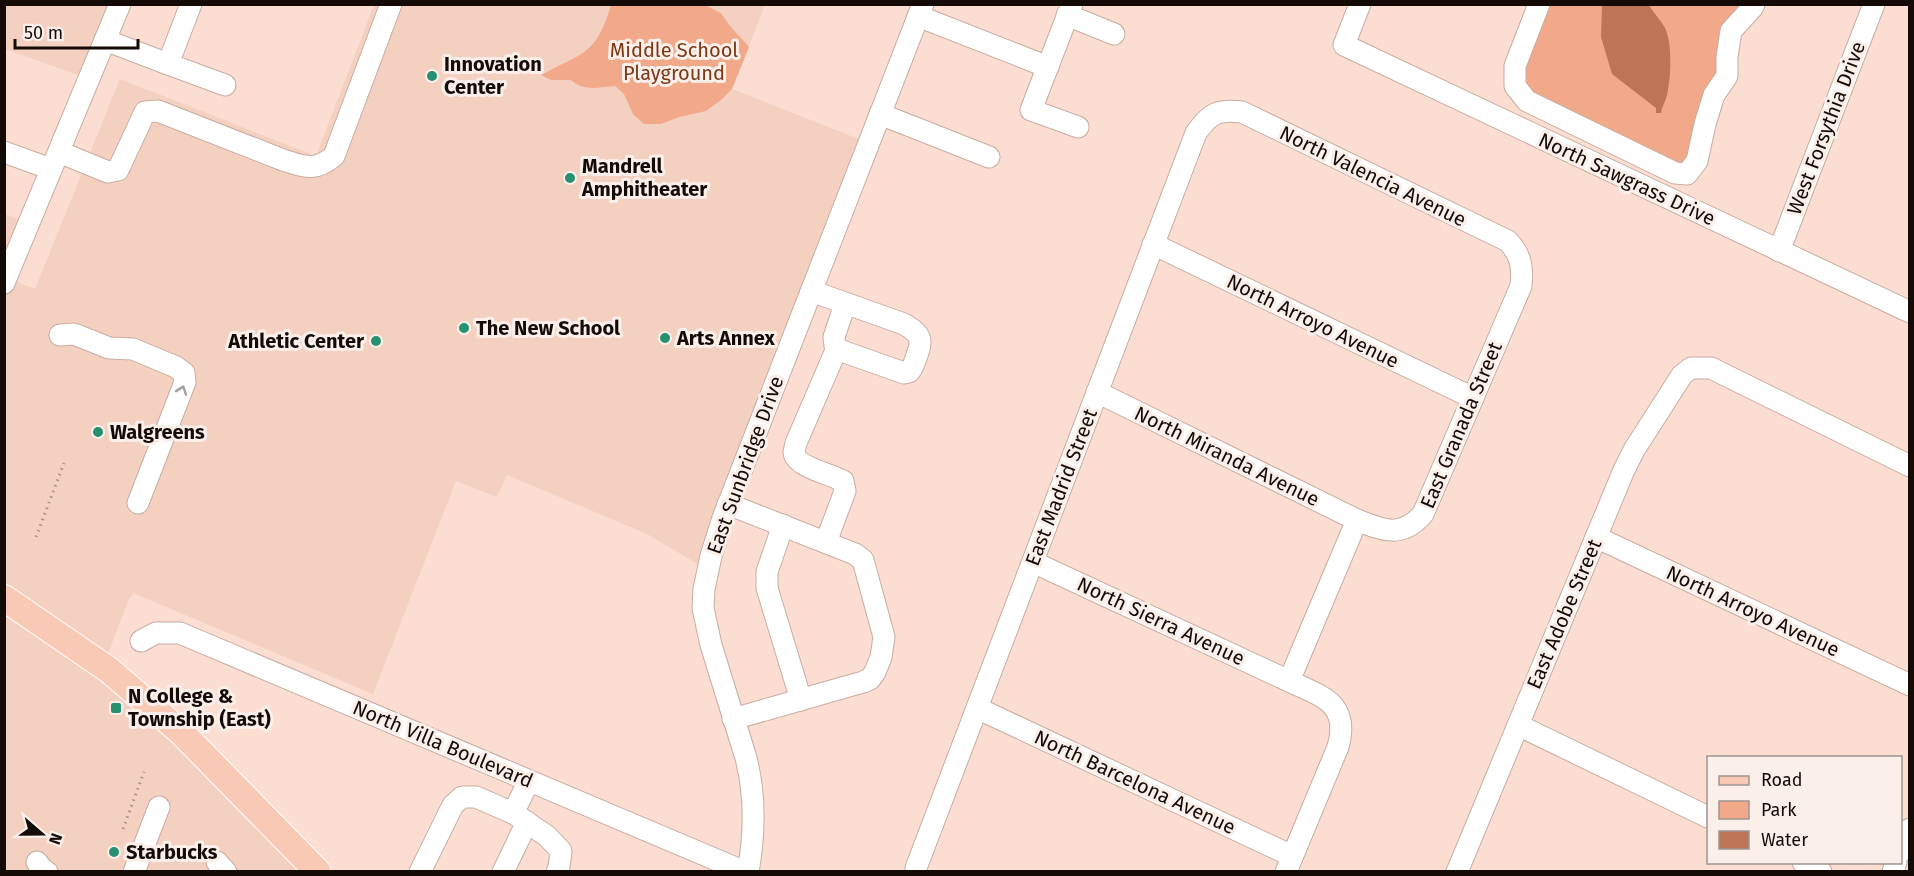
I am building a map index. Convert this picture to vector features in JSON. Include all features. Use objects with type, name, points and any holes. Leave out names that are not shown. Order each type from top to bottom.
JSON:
[{"type":"main road","points":[[4,598],[109,670],[166,719],[318,872]]},
{"type":"street","points":[[4,283],[120,4]]},
{"type":"street","points":[[168,64],[191,4]]},
{"type":"street","points":[[4,152],[108,172],[118,170],[145,112],[158,111],[304,167],[324,165],[334,156],[391,4]]},
{"type":"street","name":"North Sawgrass Drive","points":[[1360,4],[1344,45],[1910,312]]},
{"type":"street","points":[[1539,4],[1515,66],[1515,87],[1527,101],[1675,173],[1687,174],[1697,161],[1714,95],[1727,76],[1731,31],[1754,4]]},
{"type":"street","name":"West Forsythia Drive","points":[[1779,251],[1874,4]]},
{"type":"street","points":[[920,10],[1047,67]]},
{"type":"street","name":"East Sunbridge Drive","points":[[746,872],[754,822],[754,800],[751,777],[711,645],[703,608],[711,556],[728,504],[920,10]]},
{"type":"street","points":[[1078,127],[1031,110],[1047,67],[1070,10],[1114,34]]},
{"type":"street","points":[[105,40],[225,85]]},
{"type":"street","name":"North Valencia Avenue","points":[[1215,113],[1228,110],[1242,112],[1253,117],[1508,241],[1521,259]]},
{"type":"street","name":"East Madrid Street","points":[[918,870],[977,708],[1196,133],[1204,121],[1215,113]]},
{"type":"street","points":[[880,114],[989,157]]},
{"type":"street","name":"North Arroyo Avenue","points":[[1153,244],[1473,398]]},
{"type":"street","name":"East Granada Street","points":[[1357,520],[1389,531],[1403,530],[1415,524],[1423,514],[1521,286],[1523,272],[1521,259]]},
{"type":"street","points":[[811,291],[904,324],[913,330],[920,338],[921,344],[909,372],[904,373],[837,348],[833,341],[845,304]]},
{"type":"street","points":[[60,335],[74,334],[110,348],[133,349],[176,367],[184,373],[185,382],[138,504]]},
{"type":"street","points":[[826,542],[845,491],[843,481],[802,465],[794,452],[837,348]]},
{"type":"street","name":"East Adobe Street","points":[[1457,872],[1624,470],[1634,450],[1682,375],[1691,368],[1711,369],[1910,466]]},
{"type":"street","name":"North Miranda Avenue","points":[[1097,392],[1357,520]]},
{"type":"street","points":[[728,504],[855,554],[862,560],[884,637],[884,648],[870,679],[733,719]]},
{"type":"street","points":[[1289,864],[1342,734],[1341,718],[1334,706],[1321,696],[1289,681],[1357,520]]},
{"type":"street","points":[[783,525],[766,572],[767,588],[801,700]]},
{"type":"street","name":"North Arroyo Avenue","points":[[1596,537],[1910,684]]},
{"type":"street","name":"North Sierra Avenue","points":[[1033,562],[1289,681]]},
{"type":"street","name":"North Villa Boulevard","points":[[141,641],[156,633],[180,633],[746,872]]},
{"type":"street","name":"North Barcelona Avenue","points":[[977,708],[1289,864]]},
{"type":"street","points":[[1518,725],[1707,817]]},
{"type":"street","points":[[503,872],[514,815],[529,781]]},
{"type":"street","points":[[420,872],[453,805],[462,797],[476,797],[514,815],[547,836],[561,851],[557,872]]},
{"type":"street","points":[[134,872],[159,807]]},
{"type":"street","points":[[435,872],[460,819],[467,811],[480,808],[514,815]]},
{"type":"street","points":[[1902,847],[1910,829]]},
{"type":"street","points":[[1807,864],[1821,872]]},
{"type":"path","points":[[36,537],[64,463]]},
{"type":"path","points":[[123,829],[144,772]]},
{"type":"shaded area","points":[[5,5],[120,5],[89,79],[5,49]]},
{"type":"shaded area","name":"The New School","points":[[374,5],[765,5],[732,89],[869,143],[708,570],[647,534],[507,475],[497,497],[456,481],[373,694],[133,593],[103,666],[318,871],[5,871],[4,214],[29,223],[7,278],[35,289],[120,79],[316,156]]},
{"type":"green space","name":"Middle School Playground","points":[[611,5],[705,5],[721,13],[749,47],[732,89],[706,111],[661,124],[644,124],[633,114],[624,94],[615,86],[586,87],[571,80],[551,80],[541,75],[578,56],[594,43],[600,34]]},
{"type":"green space","points":[[1539,5],[1754,5],[1731,31],[1687,174],[1527,101],[1515,66]]},
{"type":"water","points":[[1602,5],[1649,5],[1664,25],[1669,40],[1670,64],[1668,88],[1661,113],[1656,113],[1656,108],[1612,74],[1601,37]]},
{"type":"place","name":"Innovation Center","points":[[432,76]]},
{"type":"place","name":"Mandrell Amphitheater","points":[[570,178]]},
{"type":"place","name":"The New School","points":[[464,328]]},
{"type":"place","name":"Arts Annex","points":[[665,338]]},
{"type":"place","name":"Athletic Center","points":[[376,341]]},
{"type":"place","name":"Walgreens","points":[[98,432]]},
{"type":"place","name":"N College & Township (East)","points":[[116,708]]},
{"type":"place","name":"Starbucks","points":[[114,852]]}]
